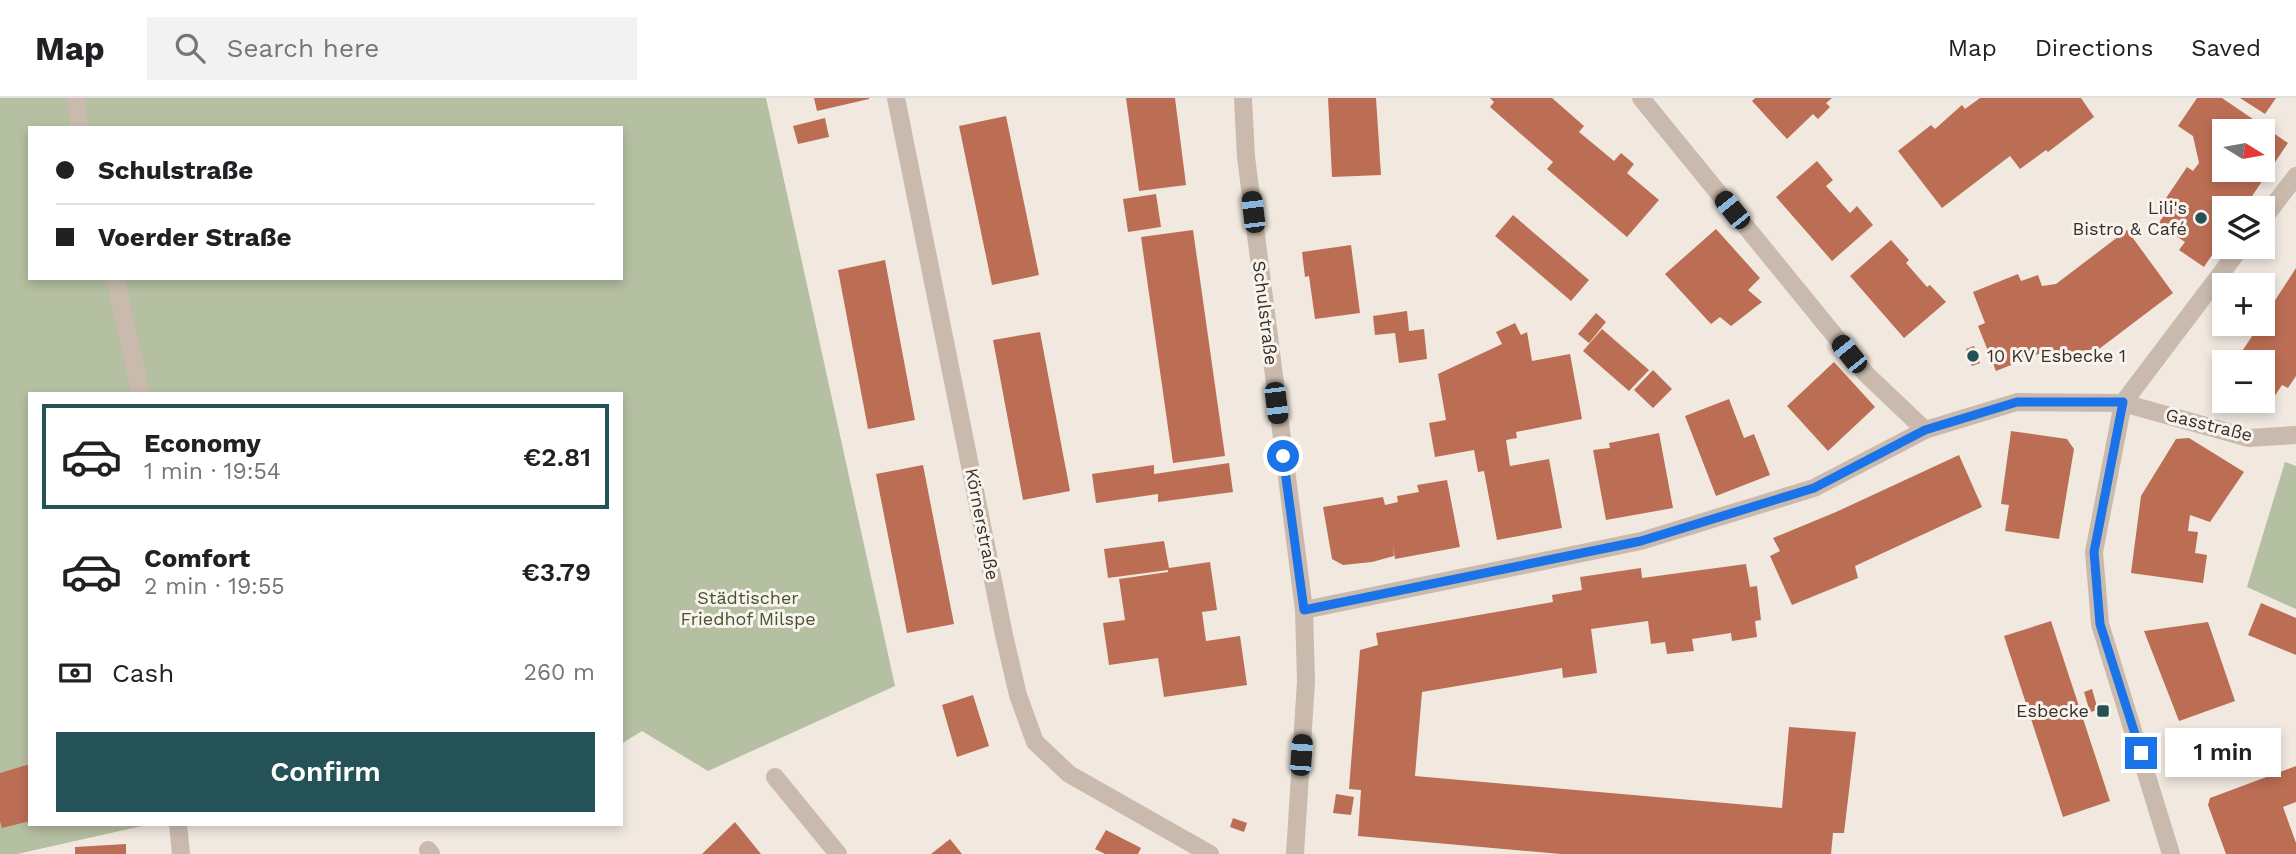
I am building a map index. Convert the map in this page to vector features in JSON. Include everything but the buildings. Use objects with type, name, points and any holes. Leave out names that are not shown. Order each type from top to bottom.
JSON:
[{"type":"street","points":[[76,98],[79,126]]},
{"type":"street","name":"Körnerstraße","points":[[895,98],[1004,635],[1018,695],[1035,742],[1069,774],[1210,854]]},
{"type":"street","name":"Schulstraße","points":[[1243,98],[1246,157],[1304,610],[1306,681],[1295,854]]},
{"type":"street","points":[[1650,101],[1866,374],[1925,430]]},
{"type":"street","points":[[2275,203],[2296,176]]},
{"type":"street","points":[[2171,854],[2100,624],[2094,552],[2123,402],[2232,259]]},
{"type":"street","points":[[114,280],[141,392]]},
{"type":"street","name":"Gasstraße","points":[[1304,610],[1641,541],[1814,488],[1925,430],[2017,402],[2123,402],[2249,438],[2296,435]]},
{"type":"street","points":[[775,777],[838,854]]},
{"type":"street","points":[[178,826],[181,854]]},
{"type":"green space","name":"Städtischer Friedhof Milspe","points":[[0,98],[766,98],[895,686],[708,771],[642,731],[623,743],[623,392],[28,392],[28,826],[142,826],[17,854],[0,854]]},
{"type":"green space","points":[[2285,462],[2296,466],[2296,609],[2247,587]]},
{"type":"place","name":"Lili's Bistro & Café","points":[[2201,218]]},
{"type":"place","name":"10 KV Esbecke 1","points":[[1973,356]]},
{"type":"place","name":"Esbecke","points":[[2103,711]]},
{"type":"route","points":[[1283,456],[1304,610],[1641,541],[1814,488],[1925,430],[2017,402],[2123,402],[2094,552],[2100,624],[2141,753]]}]
